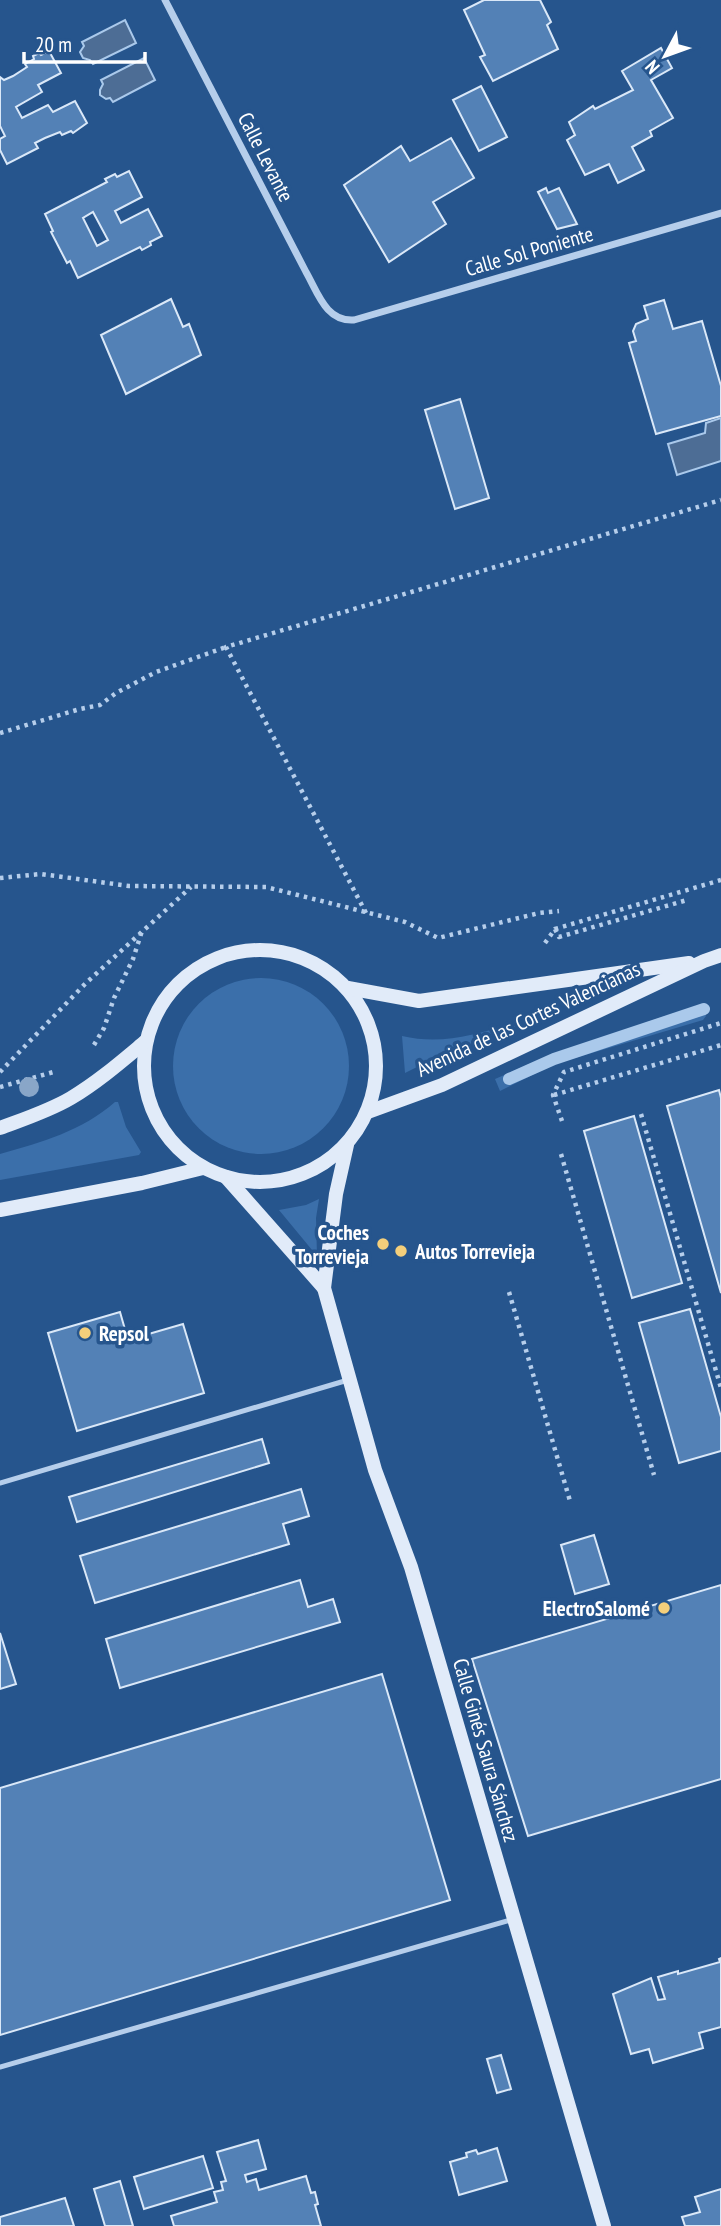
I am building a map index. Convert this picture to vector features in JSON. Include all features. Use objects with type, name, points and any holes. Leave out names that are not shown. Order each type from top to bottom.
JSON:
[{"type":"main road","points":[[248,949],[285,951],[319,964],[348,988],[371,1026],[378,1069],[368,1112],[347,1145],[316,1169],[279,1181],[240,1181],[203,1168],[179,1150],[161,1127],[148,1100],[143,1070],[146,1041],[159,1006],[182,978],[213,958],[248,949]]},
{"type":"main road","name":"Avenida de las Cortes Valencianas","points":[[368,1112],[442,1084],[721,955]]},
{"type":"main road","name":"Avenida de las Cortes Valencianas","points":[[348,988],[419,1001],[704,961]]},
{"type":"main road","points":[[0,1128],[70,1099],[108,1073],[146,1041]]},
{"type":"main road","points":[[324,1288],[336,1194],[347,1145]]},
{"type":"main road","points":[[0,1210],[142,1183],[203,1168]]},
{"type":"main road","points":[[225,1176],[324,1288]]},
{"type":"main road","name":"Calle Ginés Saura Sánchez","points":[[324,1288],[375,1470],[411,1567],[604,2226]]},
{"type":"street","name":"Calle Levante","points":[[165,0],[326,309],[339,319],[346,320]]},
{"type":"street","name":"Calle Sol Poniente","points":[[346,320],[721,213]]},
{"type":"lane","points":[[0,1483],[348,1380]]},
{"type":"lane","points":[[0,2067],[514,1919]]},
{"type":"path","points":[[0,733],[100,705],[116,692],[156,672],[226,647],[721,500]]},
{"type":"path","points":[[226,647],[366,913]]},
{"type":"path","points":[[0,878],[41,874],[129,886],[266,887],[405,922],[438,938],[539,913],[559,911]]},
{"type":"path","points":[[545,943],[555,929],[721,880]]},
{"type":"path","points":[[0,1072],[56,1013],[142,930],[192,887]]},
{"type":"path","points":[[555,929],[559,937],[687,900]]},
{"type":"path","points":[[90,1050],[104,1028],[142,930]]},
{"type":"path","points":[[562,1121],[553,1095],[564,1072],[721,1023]]},
{"type":"path","points":[[553,1095],[721,1045]]},
{"type":"path","points":[[0,1087],[62,1069]]},
{"type":"path","points":[[641,1114],[721,1388]]},
{"type":"path","points":[[561,1154],[654,1475]]},
{"type":"path","points":[[509,1292],[570,1501]]},
{"type":"shaded area","points":[[125,20],[136,43],[93,64],[83,58],[80,52],[84,46],[82,42]]},
{"type":"shaded area","points":[[144,58],[155,80],[113,102],[100,95],[103,84],[101,80]]},
{"type":"shaded area","points":[[721,418],[721,461],[677,475],[668,444],[705,433],[706,423]]},
{"type":"shaded area","points":[[261,978],[295,985],[323,1004],[342,1032],[349,1066],[342,1100],[323,1128],[295,1147],[261,1154],[227,1147],[199,1128],[180,1100],[173,1066],[180,1032],[199,1004],[227,985]]},
{"type":"shaded area","points":[[698,1006],[703,1007],[706,1016],[703,1020],[555,1064],[500,1091],[495,1079],[529,1064]]},
{"type":"shaded area","points":[[521,1021],[523,1026],[443,1054],[405,1073],[402,1036],[448,1039]]},
{"type":"shaded area","points":[[118,1102],[126,1127],[141,1152],[139,1155],[0,1180],[0,1154],[75,1128]]},
{"type":"shaded area","points":[[319,1199],[316,1218],[317,1256],[279,1210],[306,1205]]},
{"type":"building","points":[[484,0],[540,0],[551,22],[547,25],[558,49],[493,81],[480,57],[485,55],[464,10]]},
{"type":"building","points":[[661,48],[672,68],[651,80],[673,118],[650,131],[652,136],[632,147],[644,170],[618,183],[609,164],[585,175],[567,140],[575,135],[569,122],[593,106],[595,109],[633,90],[622,71]]},
{"type":"building","points":[[49,51],[61,73],[38,85],[42,92],[16,107],[22,118],[48,105],[53,112],[75,101],[87,123],[73,133],[71,131],[62,135],[60,132],[35,143],[38,148],[7,164],[0,150],[0,139],[5,136],[0,126],[0,77],[4,80],[13,76],[27,67],[25,64],[34,59],[33,56]]},
{"type":"building","points":[[481,86],[507,137],[479,151],[453,100]]},
{"type":"building","points":[[451,138],[474,178],[433,202],[446,224],[389,262],[344,185],[401,146],[410,161]]},
{"type":"building","points":[[129,171],[142,197],[115,211],[121,223],[148,209],[162,236],[142,250],[140,247],[78,278],[51,232],[53,231],[45,214],[107,182],[105,179],[115,174],[117,177]],"holes":[[[93,212],[108,240],[97,246],[83,218]]]},
{"type":"building","points":[[546,188],[548,193],[559,188],[577,224],[557,229],[538,192]]},
{"type":"building","points":[[171,299],[183,327],[189,324],[201,355],[126,394],[101,335]]},
{"type":"building","points":[[664,300],[673,329],[702,321],[721,386],[721,416],[656,434],[629,343],[636,341],[633,331],[636,324],[648,319],[644,306]]},
{"type":"building","points":[[460,399],[489,498],[455,509],[425,410]]},
{"type":"building","points":[[719,1090],[721,1098],[721,1293],[667,1106]]},
{"type":"building","points":[[634,1116],[682,1283],[632,1298],[584,1131]]},
{"type":"building","points":[[690,1309],[721,1417],[721,1451],[679,1463],[639,1323]]},
{"type":"building","points":[[120,1312],[128,1340],[183,1324],[204,1393],[77,1431],[48,1333]]},
{"type":"building","points":[[262,1439],[269,1463],[77,1522],[69,1497]]},
{"type":"building","points":[[301,1489],[309,1516],[283,1524],[289,1544],[95,1603],[80,1556]]},
{"type":"building","points":[[594,1535],[609,1584],[575,1594],[561,1545]]},
{"type":"building","points":[[300,1580],[308,1607],[333,1599],[340,1622],[120,1688],[106,1639]]},
{"type":"building","points":[[721,1585],[721,1779],[528,1836],[472,1659]]},
{"type":"building","points":[[0,1633],[16,1684],[0,1689]]},
{"type":"building","points":[[382,1674],[450,1900],[0,2035],[0,1788]]},
{"type":"building","points":[[721,1958],[721,2027],[699,2033],[703,2048],[653,2063],[649,2049],[631,2054],[613,1994],[651,1978],[658,2000],[665,1999],[658,1977],[720,1962]]},
{"type":"building","points":[[501,2055],[511,2089],[497,2093],[487,2059]]},
{"type":"building","points":[[258,2140],[266,2169],[245,2175],[247,2182],[256,2179],[259,2190],[306,2176],[311,2193],[315,2192],[318,2204],[315,2205],[321,2226],[174,2226],[171,2216],[217,2202],[214,2192],[223,2190],[221,2182],[226,2181],[217,2152]]},
{"type":"building","points":[[497,2148],[507,2181],[459,2195],[450,2162],[467,2157],[466,2153],[476,2150],[478,2154]]},
{"type":"building","points":[[203,2156],[213,2188],[144,2209],[134,2177]]},
{"type":"building","points":[[120,2181],[133,2226],[105,2226],[94,2189]]},
{"type":"building","points":[[721,2189],[721,2226],[685,2226],[682,2217],[700,2212],[695,2197]]},
{"type":"building","points":[[65,2198],[74,2226],[0,2226],[0,2217]]},
{"type":"waterway","points":[[509,1079],[554,1059],[704,1009]]},
{"type":"place","name":"Coches Torrevieja","points":[[383,1244]]},
{"type":"place","name":"Autos Torrevieja","points":[[401,1251]]},
{"type":"place","name":"Repsol","points":[[85,1333]]},
{"type":"place","name":"ElectroSalomé","points":[[664,1608]]}]
